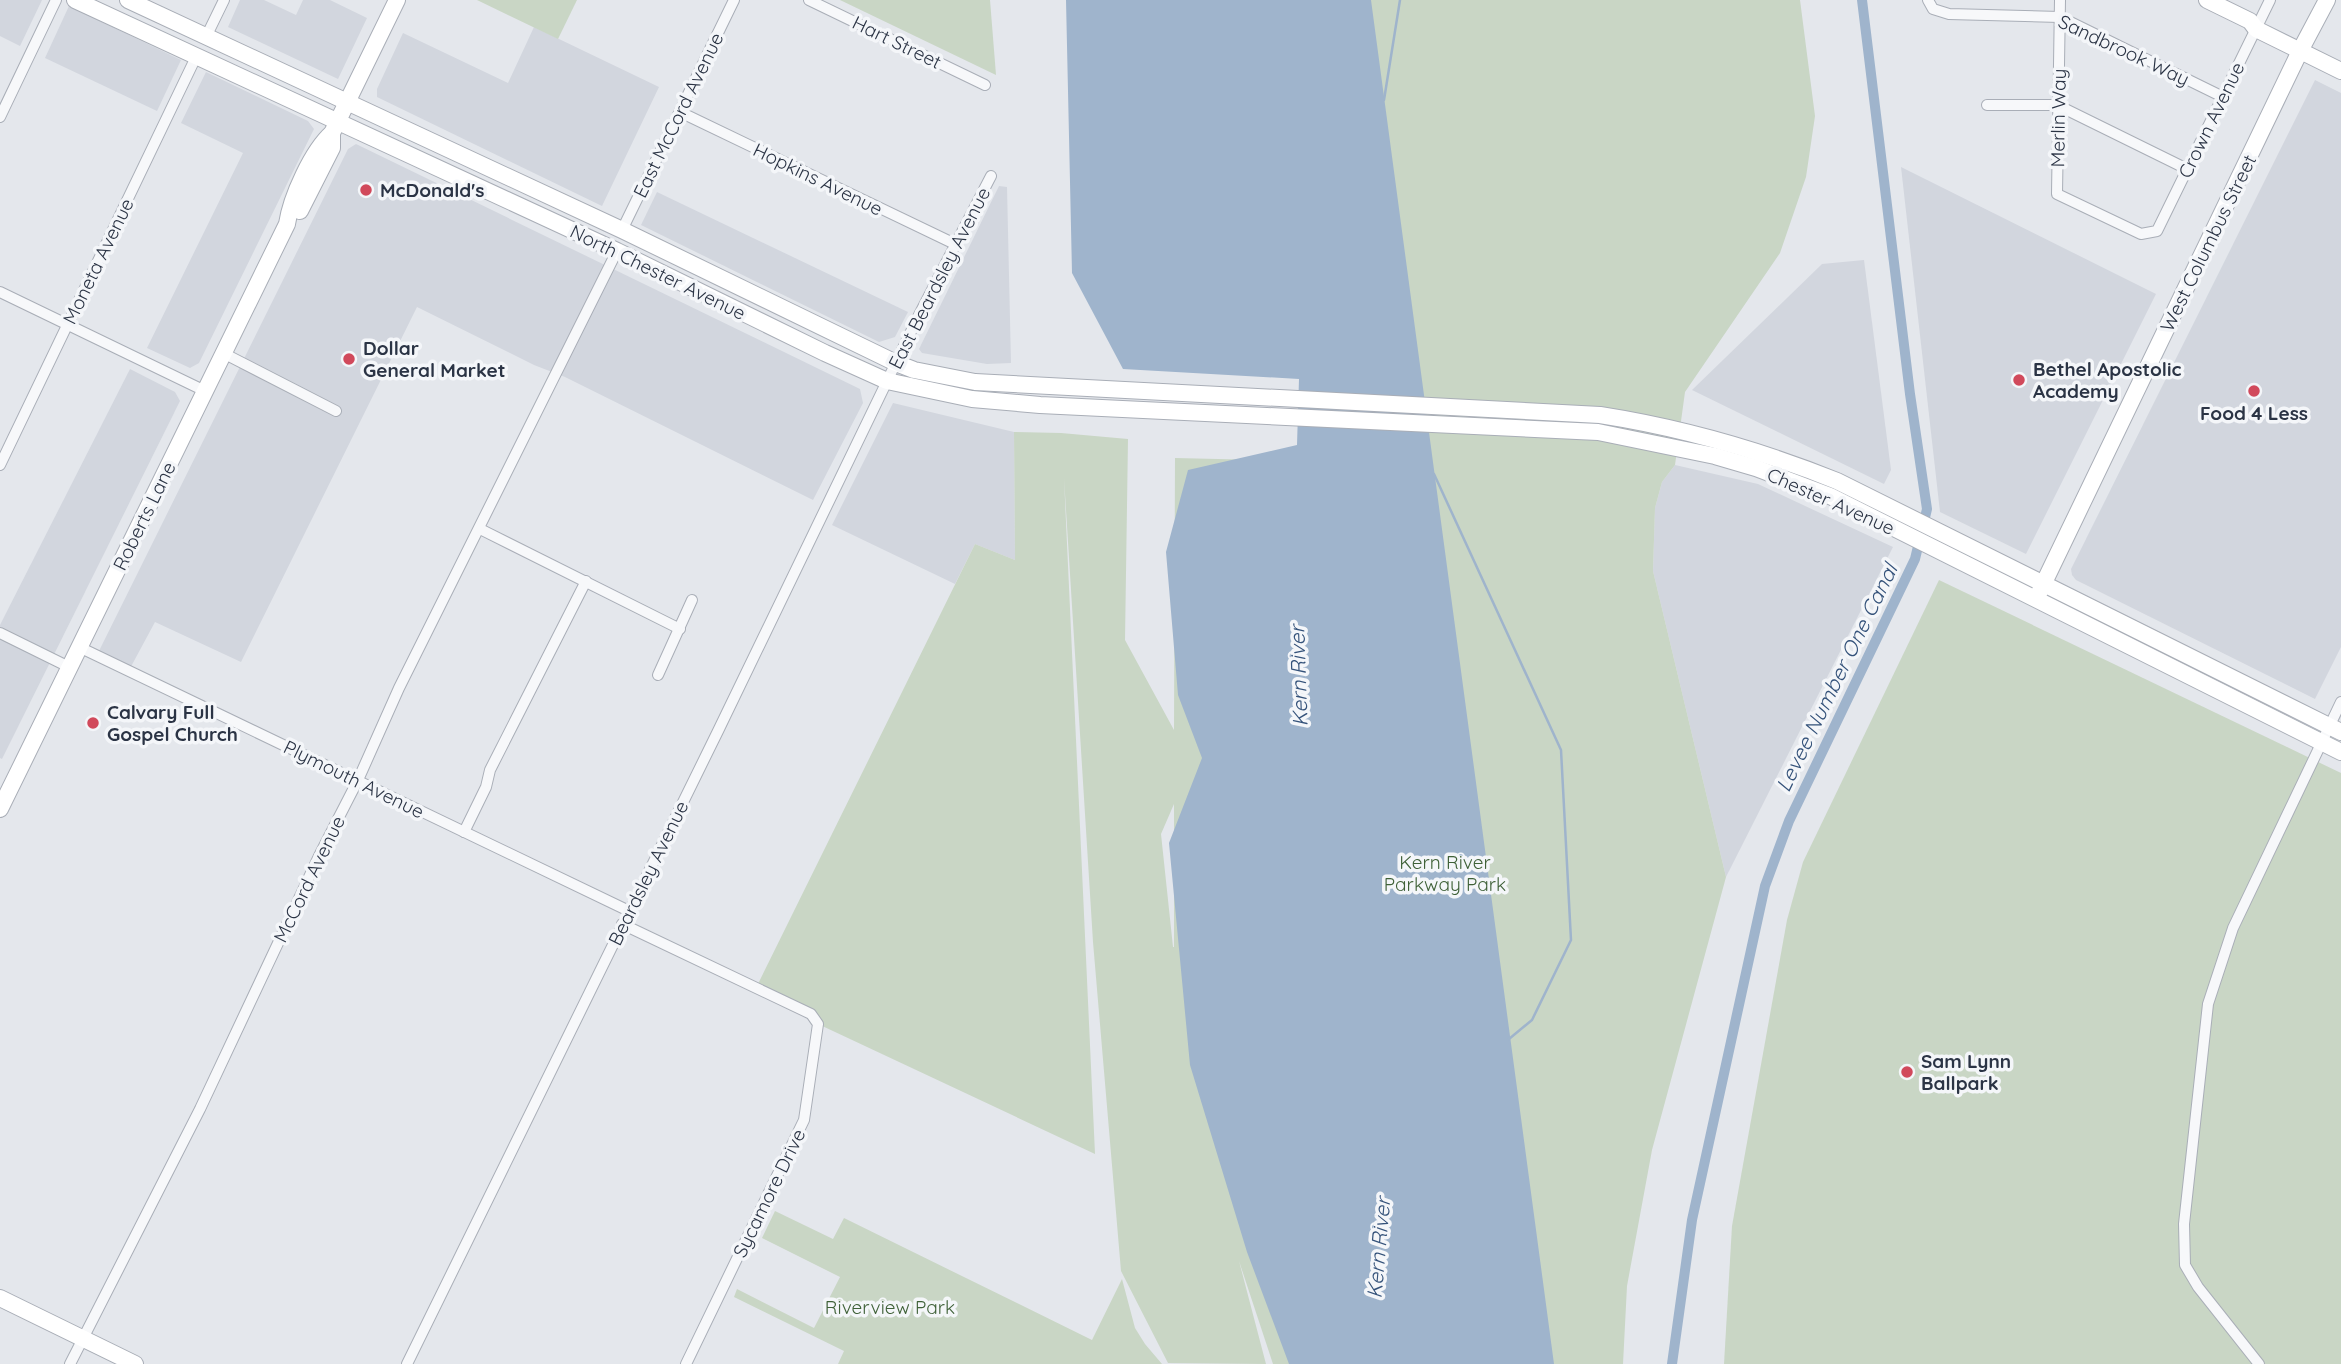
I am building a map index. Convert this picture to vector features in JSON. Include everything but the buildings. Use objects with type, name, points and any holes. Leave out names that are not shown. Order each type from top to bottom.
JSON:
[{"type":"main road","name":"North Chester Avenue","points":[[75,0],[196,57],[335,128],[617,251],[887,381],[972,399],[1040,405],[1275,416]]},
{"type":"main road","name":"North Chester Avenue","points":[[128,0],[669,252],[914,370],[975,382],[1290,399]]},
{"type":"main road","name":"Roberts Lane","points":[[0,808],[287,224],[290,207],[312,161],[321,143],[335,128],[397,0]]},
{"type":"main road","points":[[2207,0],[2250,21],[2256,29],[2341,71]]},
{"type":"main road","name":"West Columbus Street","points":[[2035,600],[2327,0]]},
{"type":"main road","points":[[144,32],[199,39],[206,37]]},
{"type":"main road","points":[[583,236],[614,237],[622,230]]},
{"type":"main road","points":[[617,251],[637,248],[669,252]]},
{"type":"main road","name":"Chester Avenue","points":[[1290,399],[1600,415],[1720,439],[1837,481],[2335,729]]},
{"type":"main road","name":"Chester Avenue","points":[[1275,416],[1598,432],[1715,456],[1820,492],[2341,752]]},
{"type":"main road","points":[[0,1298],[135,1364]]},
{"type":"street","points":[[0,117],[56,0]]},
{"type":"street","points":[[206,37],[224,0]]},
{"type":"street","name":"East McCord Avenue","points":[[622,230],[734,0]]},
{"type":"street","name":"Hart Street","points":[[809,0],[985,85]]},
{"type":"street","name":"Sandbrook Way","points":[[1928,0],[1929,6],[1938,12],[2060,17],[2223,97]]},
{"type":"street","name":"Merlin Way","points":[[2060,0],[2057,194],[2141,234],[2148,234]]},
{"type":"street","name":"Crown Avenue","points":[[2148,234],[2157,231],[2270,0]]},
{"type":"street","name":"Moneta Avenue","points":[[0,465],[196,57]]},
{"type":"street","points":[[1987,104],[2057,105],[2188,169]]},
{"type":"street","name":"Hopkins Avenue","points":[[680,112],[957,245]]},
{"type":"street","name":"East Beardsley Avenue","points":[[887,381],[991,176]]},
{"type":"street","name":"McCord Avenue","points":[[70,1364],[201,1109],[399,688],[617,251]]},
{"type":"street","points":[[0,292],[205,391]]},
{"type":"street","points":[[223,353],[336,411]]},
{"type":"street","name":"Beardsley Avenue","points":[[407,1364],[887,381]]},
{"type":"street","points":[[480,529],[680,629]]},
{"type":"street","points":[[464,832],[486,787],[490,770],[586,581]]},
{"type":"street","points":[[658,675],[692,600]]},
{"type":"street","points":[[0,633],[69,667]]},
{"type":"street","name":"Plymouth Avenue","points":[[79,647],[629,911]]},
{"type":"street","points":[[2259,1364],[2198,1287],[2185,1265],[2184,1224],[2208,1003],[2233,928],[2321,743],[2335,729],[2341,702]]},
{"type":"street","name":"Sycamore Drive","points":[[622,924],[810,1014],[818,1024],[804,1120],[685,1364]]},
{"type":"shaded area","points":[[0,0],[42,0],[20,46],[0,36]]},
{"type":"shaded area","points":[[240,0],[264,0],[296,15],[303,0],[330,0],[367,18],[338,79],[228,27]]},
{"type":"shaded area","points":[[69,6],[181,60],[157,111],[45,58]]},
{"type":"shaded area","points":[[534,27],[659,87],[602,206],[377,97],[377,89],[403,33],[508,83]]},
{"type":"shaded area","points":[[206,72],[308,121],[314,129],[199,363],[190,368],[147,348],[243,153],[181,123]]},
{"type":"shaded area","points":[[2315,80],[2341,93],[2341,647],[2315,699],[2076,580],[2071,569]]},
{"type":"shaded area","points":[[356,144],[860,389],[863,403],[813,500],[417,307],[241,662],[155,622],[127,674],[95,659],[348,149]]},
{"type":"shaded area","name":"Bethel Apostolic Academy","points":[[1901,167],[2156,294],[2026,554],[1940,512]]},
{"type":"shaded area","points":[[999,186],[1007,187],[1011,363],[987,364],[922,353],[919,349]]},
{"type":"shaded area","points":[[657,192],[908,312],[895,337],[879,342],[641,225]]},
{"type":"shaded area","points":[[1864,260],[1891,470],[1884,484],[1692,390],[1822,264]]},
{"type":"shaded area","points":[[130,369],[175,392],[180,401],[2,759],[0,625]]},
{"type":"shaded area","points":[[893,403],[1014,432],[1015,560],[975,544],[955,584],[832,525]]},
{"type":"shaded area","points":[[1675,465],[1758,484],[1893,547],[1726,877],[1653,571],[1655,508],[1662,482]]},
{"type":"green space","points":[[477,0],[577,0],[558,39]]},
{"type":"green space","points":[[840,0],[990,0],[996,75]]},
{"type":"green space","name":"Kern River Parkway Park","points":[[1080,0],[1800,0],[1815,116],[1806,177],[1780,253],[1685,392],[1675,465],[1662,482],[1655,508],[1653,571],[1726,877],[1652,1150],[1627,1286],[1623,1364],[1273,1364],[1239,1261],[1266,1364],[1168,1363],[1121,1271],[1093,942],[1064,478],[1095,1154],[818,1024],[756,988],[975,544],[1015,560],[1014,432],[1128,439],[1125,640],[1174,730],[1175,458],[1306,461],[1307,363]],"holes":[[[1174,804],[1174,947],[1161,834]]]},
{"type":"green space","points":[[1939,580],[2341,773],[2341,1364],[1724,1364],[1732,1226],[1787,920],[1803,862]]},
{"type":"green space","name":"Riverview Park","points":[[775,1211],[833,1239],[844,1218],[1092,1340],[1122,1279],[1135,1328],[1162,1364],[838,1364],[844,1351],[734,1297],[737,1289],[814,1328],[840,1277],[762,1238]]},
{"type":"water","name":"Kern River","points":[[1066,0],[1371,0],[1554,1364],[1289,1364],[1247,1252],[1190,1065],[1169,843],[1202,758],[1178,695],[1166,552],[1188,470],[1297,445],[1299,379],[1123,369],[1072,273]]},
{"type":"waterway","points":[[1384,100],[1400,0]]},
{"type":"waterway","name":"Levee Number One Canal","points":[[1672,1364],[1692,1220],[1765,886],[1789,821],[1915,559],[1927,509],[1910,394],[1862,0]]},
{"type":"waterway","points":[[1434,474],[1561,750],[1571,940],[1532,1020],[1509,1039]]},
{"type":"place","name":"McDonald's","points":[[366,190]]},
{"type":"place","name":"Dollar General Market","points":[[349,359]]},
{"type":"place","name":"Bethel Apostolic Academy","points":[[2019,380]]},
{"type":"place","name":"Food 4 Less","points":[[2254,391]]},
{"type":"place","name":"Calvary Full Gospel Church","points":[[93,723]]},
{"type":"place","name":"Sam Lynn Ballpark","points":[[1907,1072]]}]
